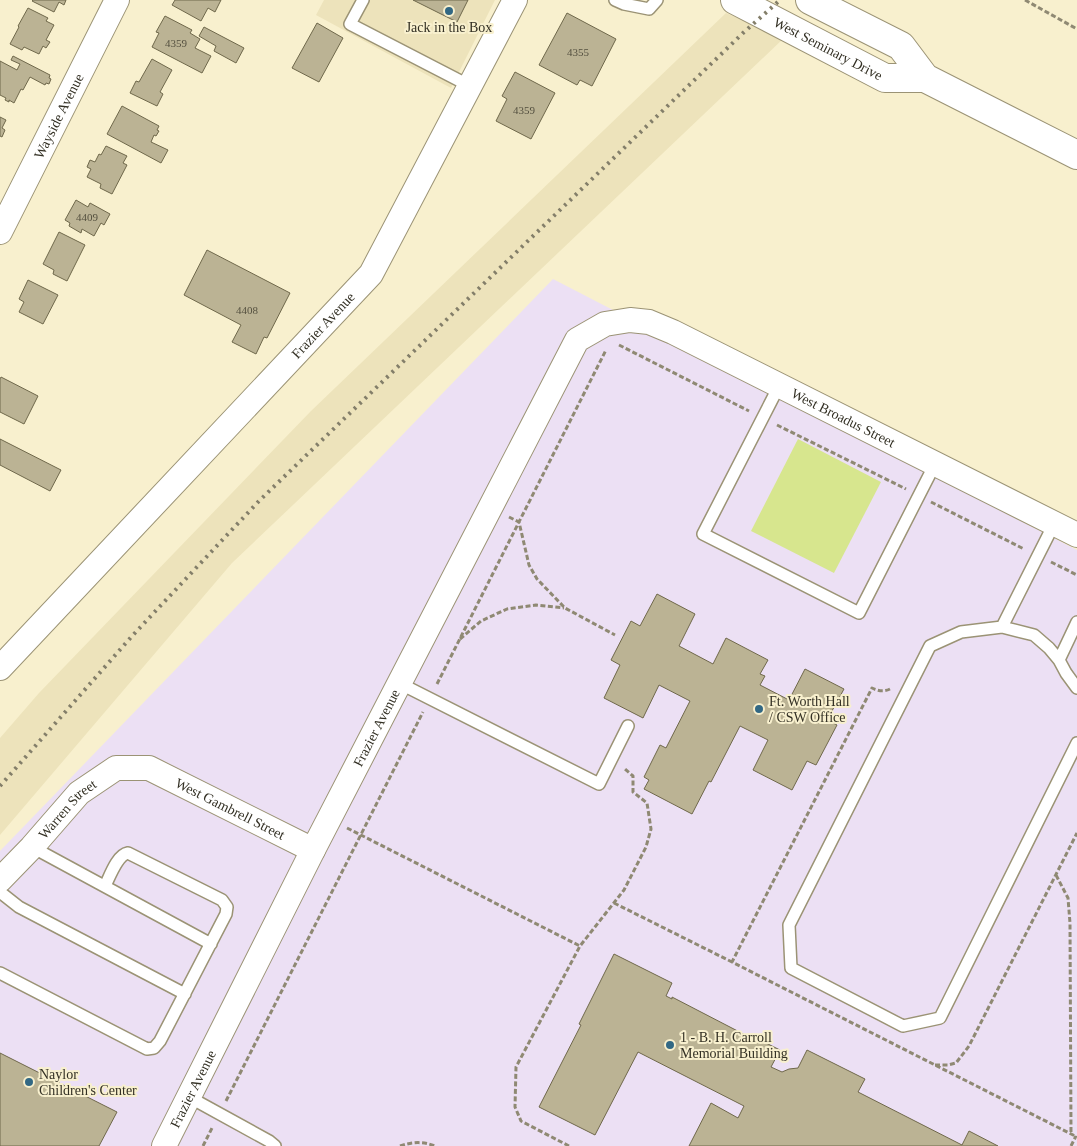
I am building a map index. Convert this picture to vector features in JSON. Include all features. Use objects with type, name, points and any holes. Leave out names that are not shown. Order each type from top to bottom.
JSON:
[{"type":"main road","name":"West Seminary Drive","points":[[735,0],[885,78],[925,78]]},
{"type":"main road","name":"West Seminary Drive","points":[[810,0],[901,46],[925,78],[1077,155]]},
{"type":"street","name":"Wayside Avenue","points":[[0,232],[117,0]]},
{"type":"street","name":"Frazier Avenue","points":[[0,668],[372,274],[515,0]]},
{"type":"street","name":"West Broadus Street","points":[[610,338],[630,320],[650,322],[935,464],[1070,528]]},
{"type":"street","name":"Frazier Avenue","points":[[164,1146],[313,850],[577,340],[610,338]]},
{"type":"street","name":"Warren Street","points":[[0,880],[32,847],[79,793],[116,768],[149,768]]},
{"type":"street","name":"West Gambrell Street","points":[[149,768],[313,850]]},
{"type":"lane","points":[[363,0],[350,24],[470,86]]},
{"type":"lane","points":[[615,0],[624,4],[649,8],[657,0]]},
{"type":"lane","points":[[779,386],[703,534],[859,613],[935,464]]},
{"type":"lane","points":[[1002,627],[1038,555],[1070,528]]},
{"type":"lane","points":[[1059,660],[1077,622]]},
{"type":"lane","points":[[1077,688],[1059,660],[1034,635],[1002,627],[961,632],[930,646],[789,925],[790,968],[902,1026],[940,1018],[1077,743]]},
{"type":"lane","points":[[399,684],[599,784],[628,726]]},
{"type":"lane","points":[[32,847],[211,944]]},
{"type":"lane","points":[[0,973],[147,1049],[154,1048],[160,1041],[211,944],[226,914],[227,907],[222,900],[128,853],[120,858],[105,886]]},
{"type":"lane","points":[[0,892],[19,907],[185,994]]},
{"type":"lane","points":[[189,1097],[275,1146]]},
{"type":"path","points":[[1025,0],[1077,29]]},
{"type":"path","points":[[203,1146],[519,522],[610,338],[763,418],[1077,575]]},
{"type":"path","points":[[491,507],[519,522],[529,565],[537,579],[565,608],[615,635]]},
{"type":"path","points":[[1021,557],[1025,549]]},
{"type":"path","points":[[459,640],[481,621],[507,609],[536,605],[565,608]]},
{"type":"path","points":[[732,962],[872,688],[883,691],[894,688]]},
{"type":"path","points":[[569,1146],[521,1121],[515,1107],[516,1067],[580,946],[624,890],[646,847],[651,829],[647,803],[633,792],[632,776],[613,756]]},
{"type":"path","points":[[329,819],[580,946]]},
{"type":"path","points":[[934,1065],[956,1063],[970,1046],[1077,833]]},
{"type":"path","points":[[1056,874],[1068,898],[1070,924],[1071,1134]]},
{"type":"path","points":[[614,903],[1076,1136],[1071,1146]]},
{"type":"path","points":[[400,1146],[410,1142],[421,1142],[435,1146]]},
{"type":"shaded area","points":[[324,0],[495,0],[451,88],[316,15]]},
{"type":"shaded area","points":[[726,13],[784,38],[232,563],[0,835],[0,738],[39,693],[311,411]]},
{"type":"shaded area","points":[[553,279],[1077,550],[1077,1146],[0,1146],[0,851]]},
{"type":"green space","points":[[798,439],[881,482],[834,573],[751,531]]},
{"type":"building","points":[[33,0],[66,0],[64,5],[59,2],[54,12]]},
{"type":"building","points":[[175,0],[221,0],[215,12],[208,8],[201,21],[172,5]]},
{"type":"building","name":"Jack in the Box","points":[[413,0],[468,0],[457,22]]},
{"type":"building","points":[[28,8],[48,18],[46,21],[54,25],[46,40],[50,42],[46,48],[43,46],[39,54],[24,47],[22,50],[10,44]]},
{"type":"building","points":[[567,13],[616,39],[592,86],[580,80],[577,85],[539,65]]},
{"type":"building","points":[[165,16],[192,30],[190,33],[200,39],[195,48],[211,56],[202,73],[152,47],[159,33],[156,32]]},
{"type":"building","points":[[317,23],[343,38],[319,82],[292,68]]},
{"type":"building","points":[[204,27],[244,48],[236,63],[214,51],[216,46],[199,36]]},
{"type":"building","points":[[13,56],[50,75],[49,78],[51,79],[49,84],[46,83],[45,85],[30,77],[14,103],[5,100],[6,98],[0,95],[0,61],[17,70],[20,64],[11,60]]},
{"type":"building","points":[[152,59],[172,70],[160,92],[163,94],[157,106],[130,93],[136,81],[139,82]]},
{"type":"building","points":[[515,72],[555,93],[531,139],[496,121],[507,99],[502,96]]},
{"type":"building","points":[[122,106],[159,126],[157,130],[159,131],[156,136],[154,135],[151,142],[168,150],[161,163],[107,134]]},
{"type":"building","points":[[0,117],[6,120],[2,128],[5,130],[2,137],[0,136]]},
{"type":"building","points":[[106,146],[127,156],[123,163],[127,165],[112,194],[100,188],[101,184],[87,177],[91,169],[87,167],[90,160],[95,162]]},
{"type":"building","points":[[76,200],[88,207],[90,203],[110,214],[104,225],[101,223],[94,236],[82,229],[81,233],[69,226],[70,223],[65,220]]},
{"type":"building","points":[[59,232],[85,245],[67,281],[53,274],[54,270],[43,264]]},
{"type":"building","points":[[207,250],[290,293],[267,338],[264,337],[256,354],[232,342],[241,325],[184,295]]},
{"type":"building","points":[[28,280],[58,295],[43,324],[19,312],[24,302],[19,299]]},
{"type":"building","points":[[1,377],[38,396],[24,424],[0,412]]},
{"type":"building","points":[[0,439],[61,470],[50,491],[0,465]]},
{"type":"building","name":"Ft. Worth Hall / CSW Office","points":[[657,594],[695,614],[679,646],[713,664],[726,638],[768,660],[760,674],[765,676],[760,685],[789,700],[805,669],[844,689],[827,720],[837,725],[816,765],[807,761],[792,790],[753,770],[768,740],[740,726],[692,814],[644,789],[649,780],[644,777],[660,745],[666,748],[690,701],[659,685],[643,718],[604,698],[620,665],[611,660],[631,621],[640,626]]},
{"type":"building","name":"1 - B. H. Carroll Memorial Building","points":[[614,954],[672,983],[666,996],[672,999],[672,997],[755,1040],[756,1038],[780,1050],[771,1067],[782,1072],[798,1068],[807,1050],[865,1079],[858,1092],[962,1145],[969,1131],[998,1146],[689,1146],[711,1103],[738,1118],[744,1106],[638,1052],[595,1135],[539,1107],[581,1025],[579,1024]]},
{"type":"building","name":"Naylor Children's Center","points":[[0,1053],[117,1112],[99,1146],[0,1146]]},
{"type":"railway","points":[[0,786],[133,635],[259,501],[743,33],[780,0]]},
{"type":"place","name":"Jack in the Box","points":[[449,11]]},
{"type":"place","name":"Ft. Worth Hall / CSW Office","points":[[759,709]]},
{"type":"place","name":"1 - B. H. Carroll Memorial Building","points":[[670,1045]]},
{"type":"place","name":"Naylor Children's Center","points":[[29,1082]]}]
